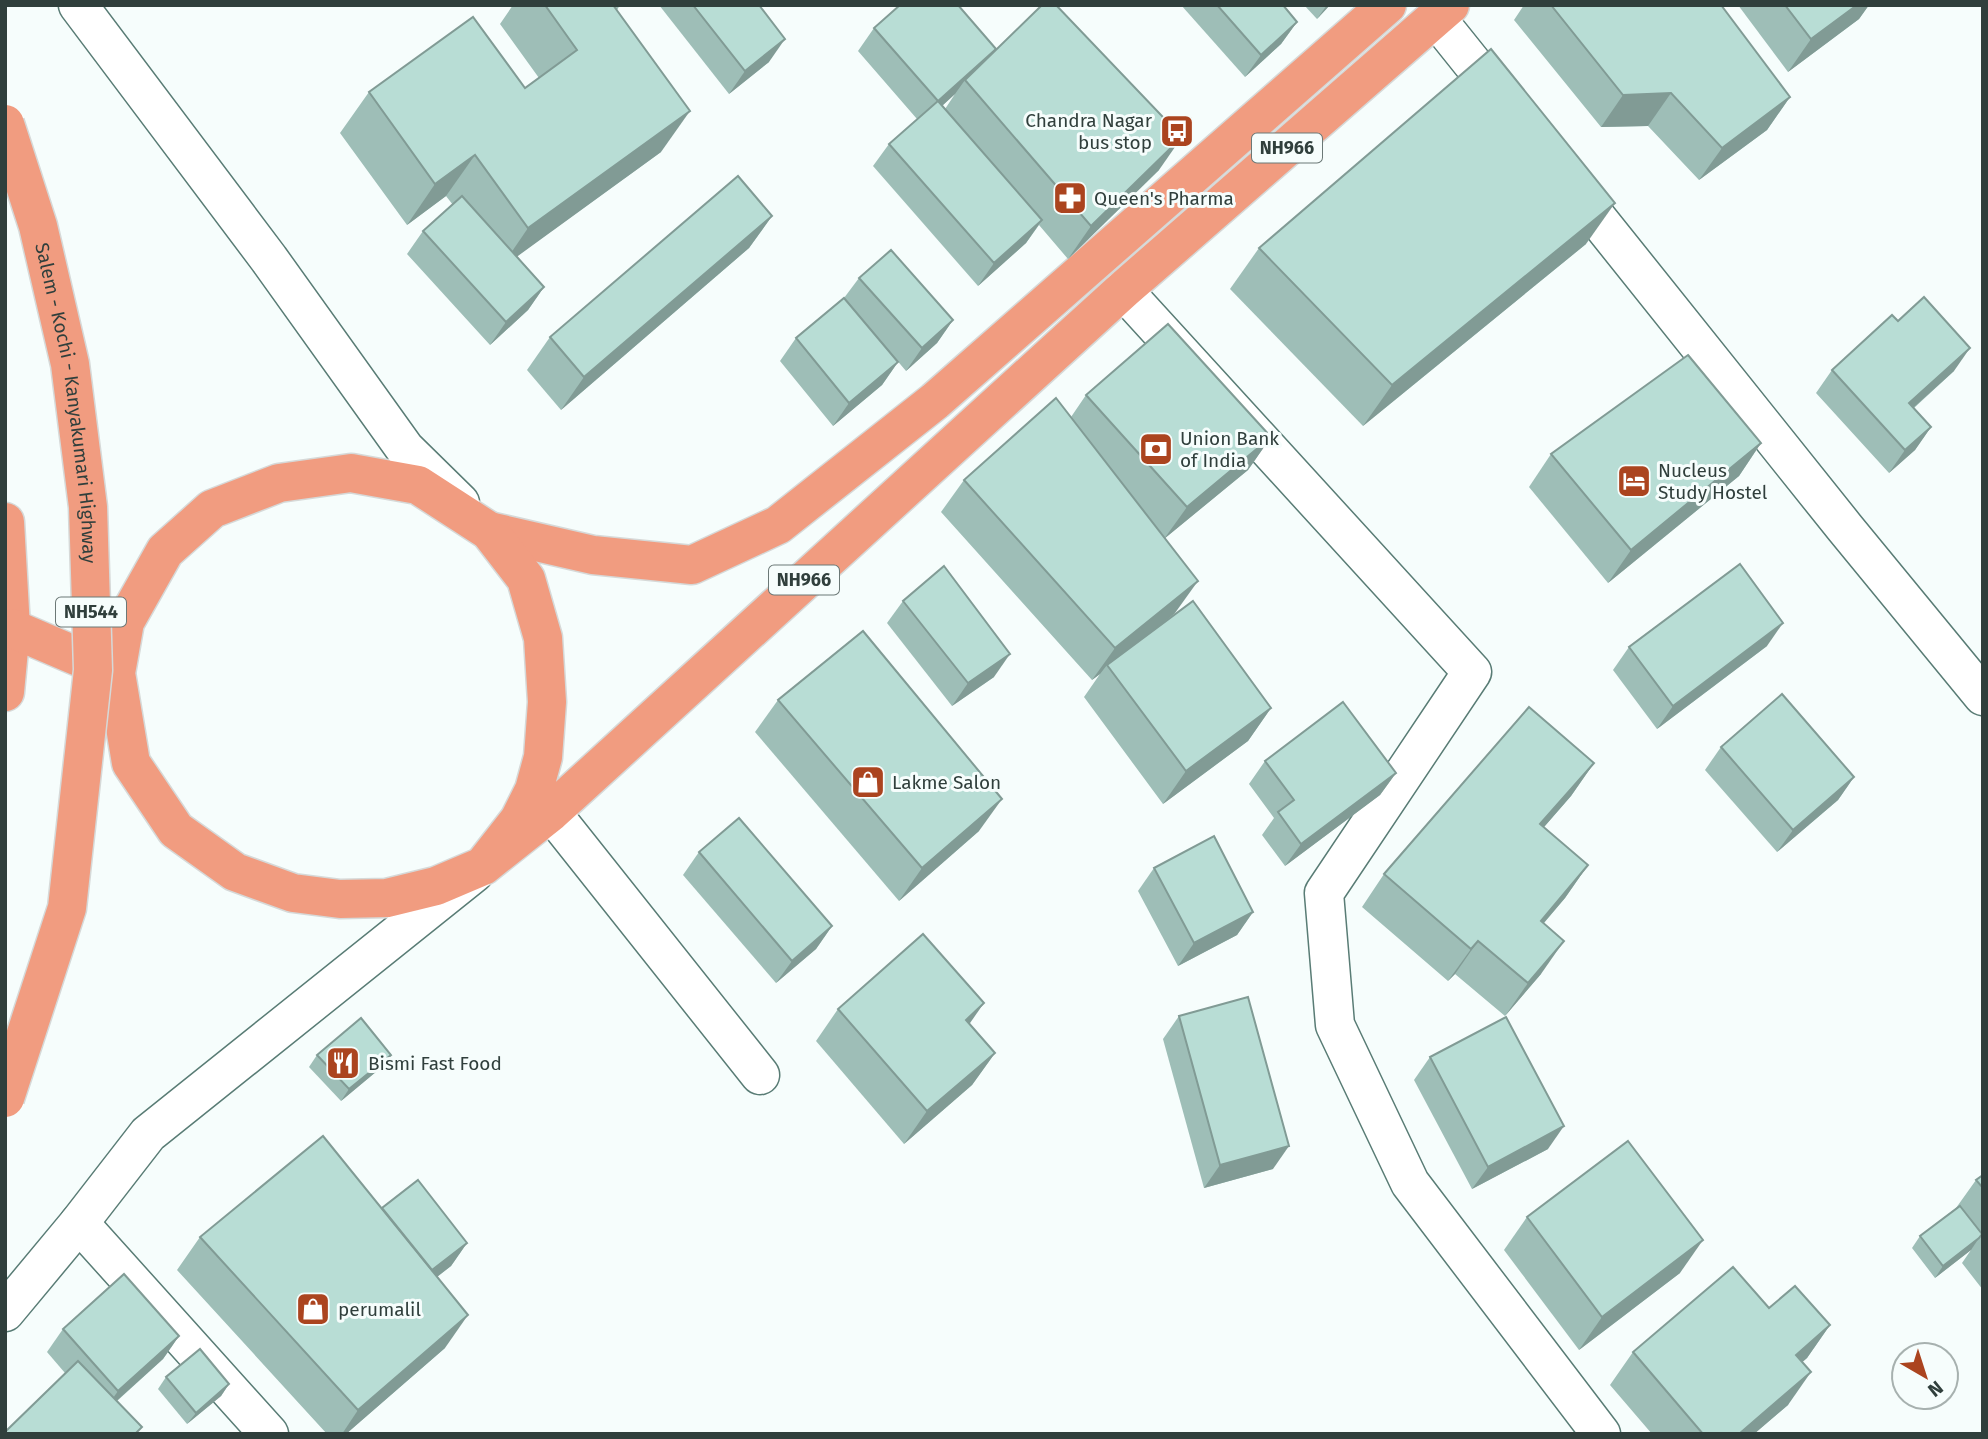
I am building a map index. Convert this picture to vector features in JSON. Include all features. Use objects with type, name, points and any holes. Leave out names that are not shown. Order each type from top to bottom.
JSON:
[{"type":"highway","name":"NH966","points":[[489,531],[593,555],[692,565],[778,525],[935,401],[1387,5]]},
{"type":"highway","name":"NH966","points":[[483,866],[551,812],[1123,290],[1443,12]]},
{"type":"highway","name":"Salem - Kochi - Kanyakumari Highway","points":[[5,124],[38,226],[70,364],[88,507],[93,670],[67,908],[5,1098]]},
{"type":"highway","points":[[351,473],[418,485],[489,531],[526,579],[543,638],[547,702],[543,757],[534,790],[519,820],[483,866],[436,886],[387,898],[340,899],[293,893],[235,872],[176,830],[131,763],[116,673],[125,622],[164,551],[212,509],[279,483],[351,473]]},
{"type":"highway","points":[[5,522],[11,628],[5,692]]},
{"type":"highway","points":[[11,628],[116,673]]},
{"type":"street","points":[[78,5],[269,259],[405,449],[489,531]]},
{"type":"street","points":[[1443,12],[1523,126]]},
{"type":"street","points":[[1549,159],[1983,696]]},
{"type":"street","points":[[1123,290],[1472,672],[1324,893],[1335,1025],[1410,1183],[1601,1434]]},
{"type":"street","points":[[551,812],[760,1075]]},
{"type":"street","points":[[5,1312],[148,1134],[483,866]]},
{"type":"street","points":[[79,1223],[268,1434]]},
{"type":"building","points":[[545,5],[613,5],[690,111],[528,228],[475,155],[435,184],[369,92],[473,17],[525,88],[577,50]]},
{"type":"building","points":[[693,5],[759,5],[785,39],[745,71]]},
{"type":"building","points":[[900,5],[958,5],[996,49],[938,101],[874,28]]},
{"type":"building","points":[[1042,5],[1056,5],[1182,137],[1091,226],[965,80]]},
{"type":"building","points":[[1217,5],[1283,5],[1297,22],[1261,55]]},
{"type":"building","points":[[1551,5],[1721,5],[1790,97],[1722,148],[1671,93],[1623,95]]},
{"type":"building","points":[[1785,5],[1857,5],[1811,39]]},
{"type":"building","points":[[1491,49],[1615,203],[1392,385],[1259,248]]},
{"type":"building","points":[[938,101],[1042,220],[994,263],[889,144]]},
{"type":"building","points":[[738,176],[772,216],[584,377],[550,337]]},
{"type":"building","points":[[462,196],[544,287],[506,322],[423,231]]},
{"type":"building","points":[[891,250],[953,320],[922,348],[859,278]]},
{"type":"building","points":[[1924,297],[1970,348],[1909,403],[1931,427],[1905,450],[1832,370],[1892,315],[1898,321]]},
{"type":"building","points":[[844,298],[898,362],[849,403],[796,338]]},
{"type":"building","points":[[1168,324],[1271,437],[1187,507],[1086,395]]},
{"type":"building","name":"Nucleus Study Hostel","points":[[1688,355],[1761,443],[1631,550],[1551,454]]},
{"type":"building","points":[[1056,398],[1198,581],[1115,648],[964,480]]},
{"type":"building","points":[[1740,564],[1783,623],[1673,706],[1629,647]]},
{"type":"building","points":[[944,566],[1010,654],[968,683],[903,601]]},
{"type":"building","points":[[1193,601],[1271,708],[1186,771],[1107,665]]},
{"type":"building","name":"Lakme Salon","points":[[863,631],[1002,799],[922,868],[778,700]]},
{"type":"building","points":[[1782,694],[1854,777],[1793,830],[1721,747]]},
{"type":"building","points":[[1343,702],[1396,773],[1301,844],[1278,812],[1294,800],[1265,761]]},
{"type":"building","points":[[1529,707],[1594,763],[1540,824],[1588,865],[1541,921],[1564,941],[1528,983],[1478,941],[1471,949],[1384,874]]},
{"type":"building","points":[[739,818],[832,926],[792,961],[699,852]]},
{"type":"building","points":[[1214,836],[1253,912],[1194,943],[1154,868]]},
{"type":"building","points":[[923,934],[984,1003],[966,1020],[995,1053],[927,1111],[838,1009]]},
{"type":"building","points":[[1248,997],[1289,1146],[1220,1165],[1179,1016]]},
{"type":"building","points":[[1506,1017],[1564,1126],[1488,1167],[1430,1057]]},
{"type":"building","points":[[361,1018],[391,1055],[349,1089],[317,1055]]},
{"type":"building","name":"perumalil","points":[[323,1136],[468,1315],[358,1410],[200,1237]]},
{"type":"building","points":[[1628,1141],[1703,1240],[1602,1317],[1527,1217]]},
{"type":"building","points":[[1983,1175],[1983,1188],[1976,1180]]},
{"type":"building","points":[[418,1180],[467,1243],[432,1270],[382,1208]]},
{"type":"building","points":[[1960,1206],[1982,1234],[1943,1266],[1920,1236]]},
{"type":"building","points":[[1733,1267],[1769,1308],[1795,1286],[1830,1325],[1796,1355],[1811,1372],[1739,1434],[1703,1434],[1633,1352]]},
{"type":"building","points":[[124,1274],[179,1336],[118,1391],[63,1329]]},
{"type":"building","points":[[200,1349],[229,1384],[196,1413],[166,1377]]},
{"type":"building","points":[[78,1361],[142,1427],[135,1434],[5,1434],[5,1432]]},
{"type":"place","name":"Chandra Nagar bus stop","points":[[1177,131]]},
{"type":"place","name":"Queen's Pharma","points":[[1070,198]]},
{"type":"place","name":"Union Bank of India","points":[[1156,449]]},
{"type":"place","name":"Nucleus Study Hostel","points":[[1634,481]]},
{"type":"place","name":"Lakme Salon","points":[[868,782]]},
{"type":"place","name":"Bismi Fast Food","points":[[343,1063]]},
{"type":"place","name":"perumalil","points":[[313,1309]]}]
